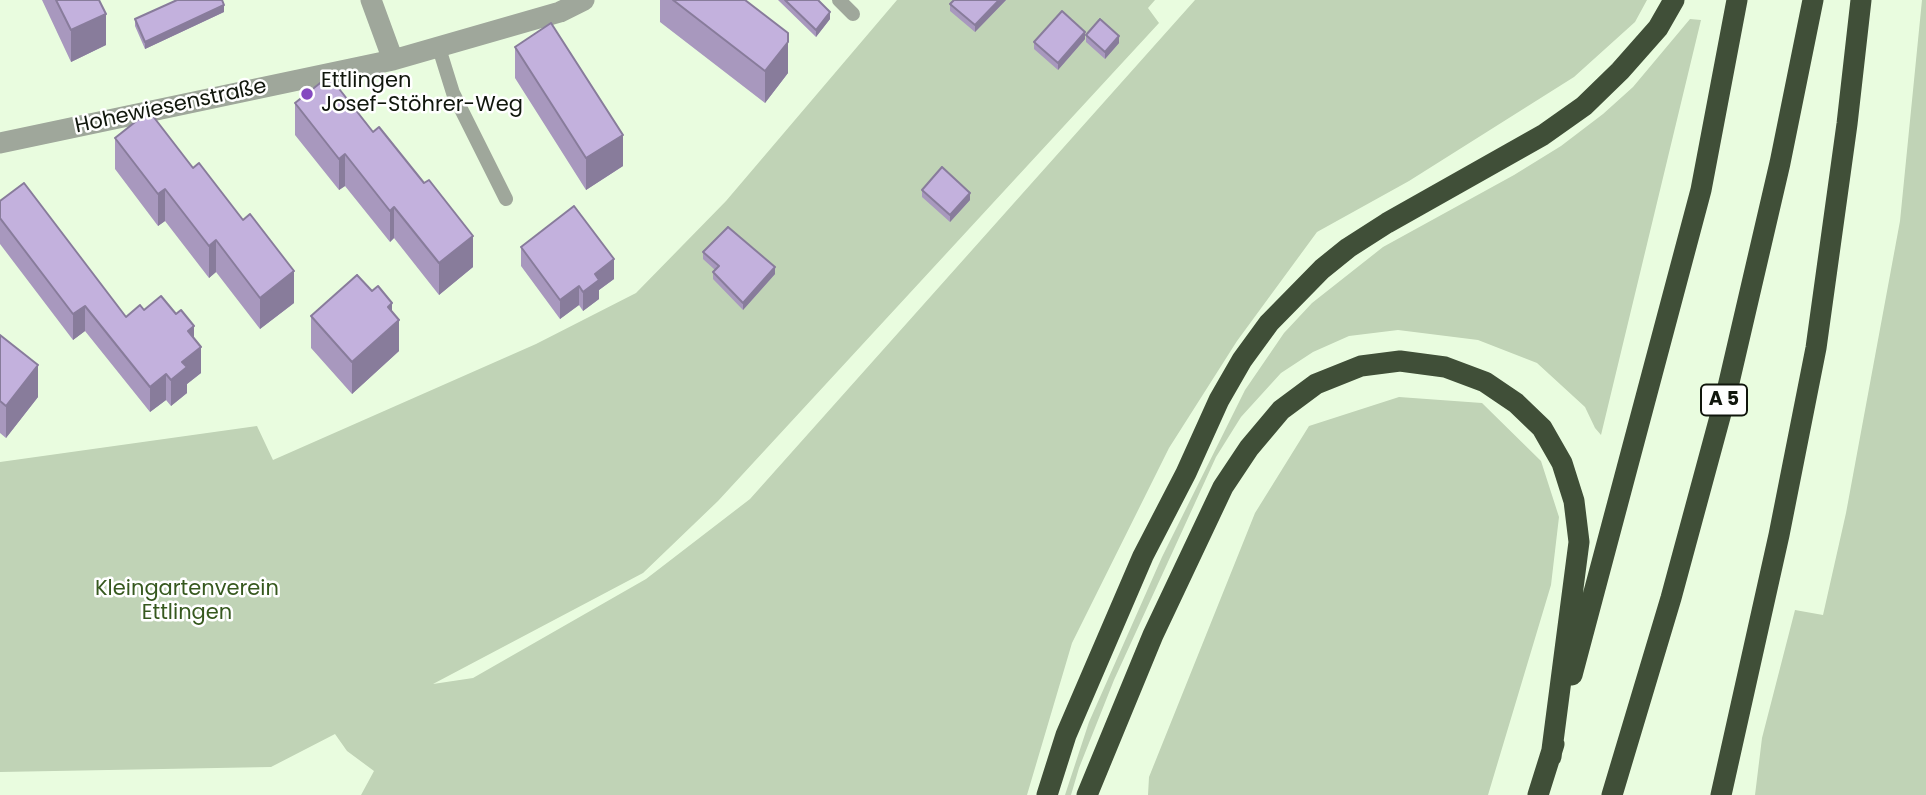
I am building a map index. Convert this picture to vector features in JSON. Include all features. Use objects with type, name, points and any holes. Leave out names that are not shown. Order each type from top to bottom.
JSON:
[{"type":"highway","points":[[1048,795],[1066,735],[1143,556],[1186,473],[1219,400],[1242,360],[1269,323],[1322,269],[1348,248],[1543,135],[1584,106],[1658,28],[1675,0]]},
{"type":"highway","points":[[1538,795],[1551,757],[1701,190],[1737,0]]},
{"type":"highway","name":"A 5","points":[[1612,795],[1671,598],[1727,391],[1780,163],[1813,0]]},
{"type":"highway","points":[[1722,794],[1779,536],[1816,348],[1861,0]]},
{"type":"highway","points":[[1087,795],[1153,635],[1223,487],[1248,448],[1281,410],[1316,384],[1361,366],[1400,361],[1445,367],[1485,382],[1516,404],[1542,428],[1562,463],[1574,501],[1579,542],[1551,757]]},
{"type":"highway","points":[[1097,795],[1101,758]]},
{"type":"street","points":[[371,0],[393,60]]},
{"type":"street","name":"Hohewiesenstraße","points":[[0,143],[393,60],[560,12],[584,0]]},
{"type":"lane","points":[[839,0],[853,14]]},
{"type":"lane","points":[[439,48],[453,93],[506,199]]},
{"type":"green space","name":"Kleingartenverein Ettlingen","points":[[897,0],[1155,0],[1148,8],[1159,23],[718,501],[643,573],[433,684],[473,678],[646,579],[750,499],[1195,0],[1647,0],[1635,22],[1574,77],[1409,181],[1317,232],[1237,341],[1169,448],[1072,643],[1027,795],[361,795],[374,771],[347,751],[335,734],[271,767],[0,772],[0,462],[257,426],[273,460],[536,344],[636,293],[726,201]]},
{"type":"green space","points":[[1922,0],[1926,0],[1926,795],[1755,795],[1762,738],[1795,610],[1823,615],[1846,513],[1900,221]]},
{"type":"green space","points":[[1690,19],[1701,20],[1601,435],[1585,407],[1537,363],[1478,340],[1398,330],[1349,336],[1313,352],[1281,373],[1241,417],[1216,457],[1114,680],[1071,795],[1065,795],[1089,722],[1162,557],[1245,390],[1284,333],[1312,303],[1383,247],[1514,175],[1561,146],[1603,114],[1633,87]]},
{"type":"green space","points":[[1399,397],[1482,403],[1541,461],[1559,517],[1551,585],[1488,795],[1148,795],[1149,777],[1255,513],[1309,426]]},
{"type":"building","points":[[56,0],[99,0],[106,14],[71,30]]},
{"type":"building","points":[[177,0],[222,0],[224,5],[145,42],[135,19]]},
{"type":"building","points":[[673,0],[745,0],[788,33],[788,42],[765,71]]},
{"type":"building","points":[[785,0],[818,0],[830,12],[816,30]]},
{"type":"building","points":[[954,0],[999,0],[975,25],[950,4]]},
{"type":"building","points":[[1062,11],[1085,32],[1058,63],[1034,42]]},
{"type":"building","points":[[1100,19],[1119,36],[1105,52],[1086,35]]},
{"type":"building","points":[[551,23],[623,135],[586,158],[515,47]]},
{"type":"building","points":[[329,76],[373,132],[379,127],[424,183],[429,180],[473,236],[439,263],[394,207],[390,211],[345,154],[339,159],[295,103]]},
{"type":"building","points":[[149,111],[193,168],[199,163],[243,220],[250,214],[294,271],[260,298],[216,240],[209,246],[165,189],[158,194],[115,138]]},
{"type":"building","points":[[942,167],[970,193],[950,215],[922,190]]},
{"type":"building","points":[[24,183],[126,317],[140,305],[144,310],[161,296],[176,314],[181,310],[194,326],[188,331],[201,347],[182,362],[187,367],[171,380],[166,374],[150,387],[85,306],[73,314],[0,218],[0,201]]},
{"type":"building","points":[[574,206],[614,259],[595,274],[599,280],[583,292],[579,286],[560,300],[521,247]]},
{"type":"building","points":[[728,227],[775,267],[743,303],[713,272],[719,266],[703,252]]},
{"type":"building","points":[[357,275],[372,291],[378,286],[392,303],[388,307],[399,320],[352,362],[311,316]]},
{"type":"building","points":[[0,335],[38,365],[6,406],[0,401]]},
{"type":"place","name":"Ettlingen Josef-Stöhrer-Weg","points":[[307,94]]}]
